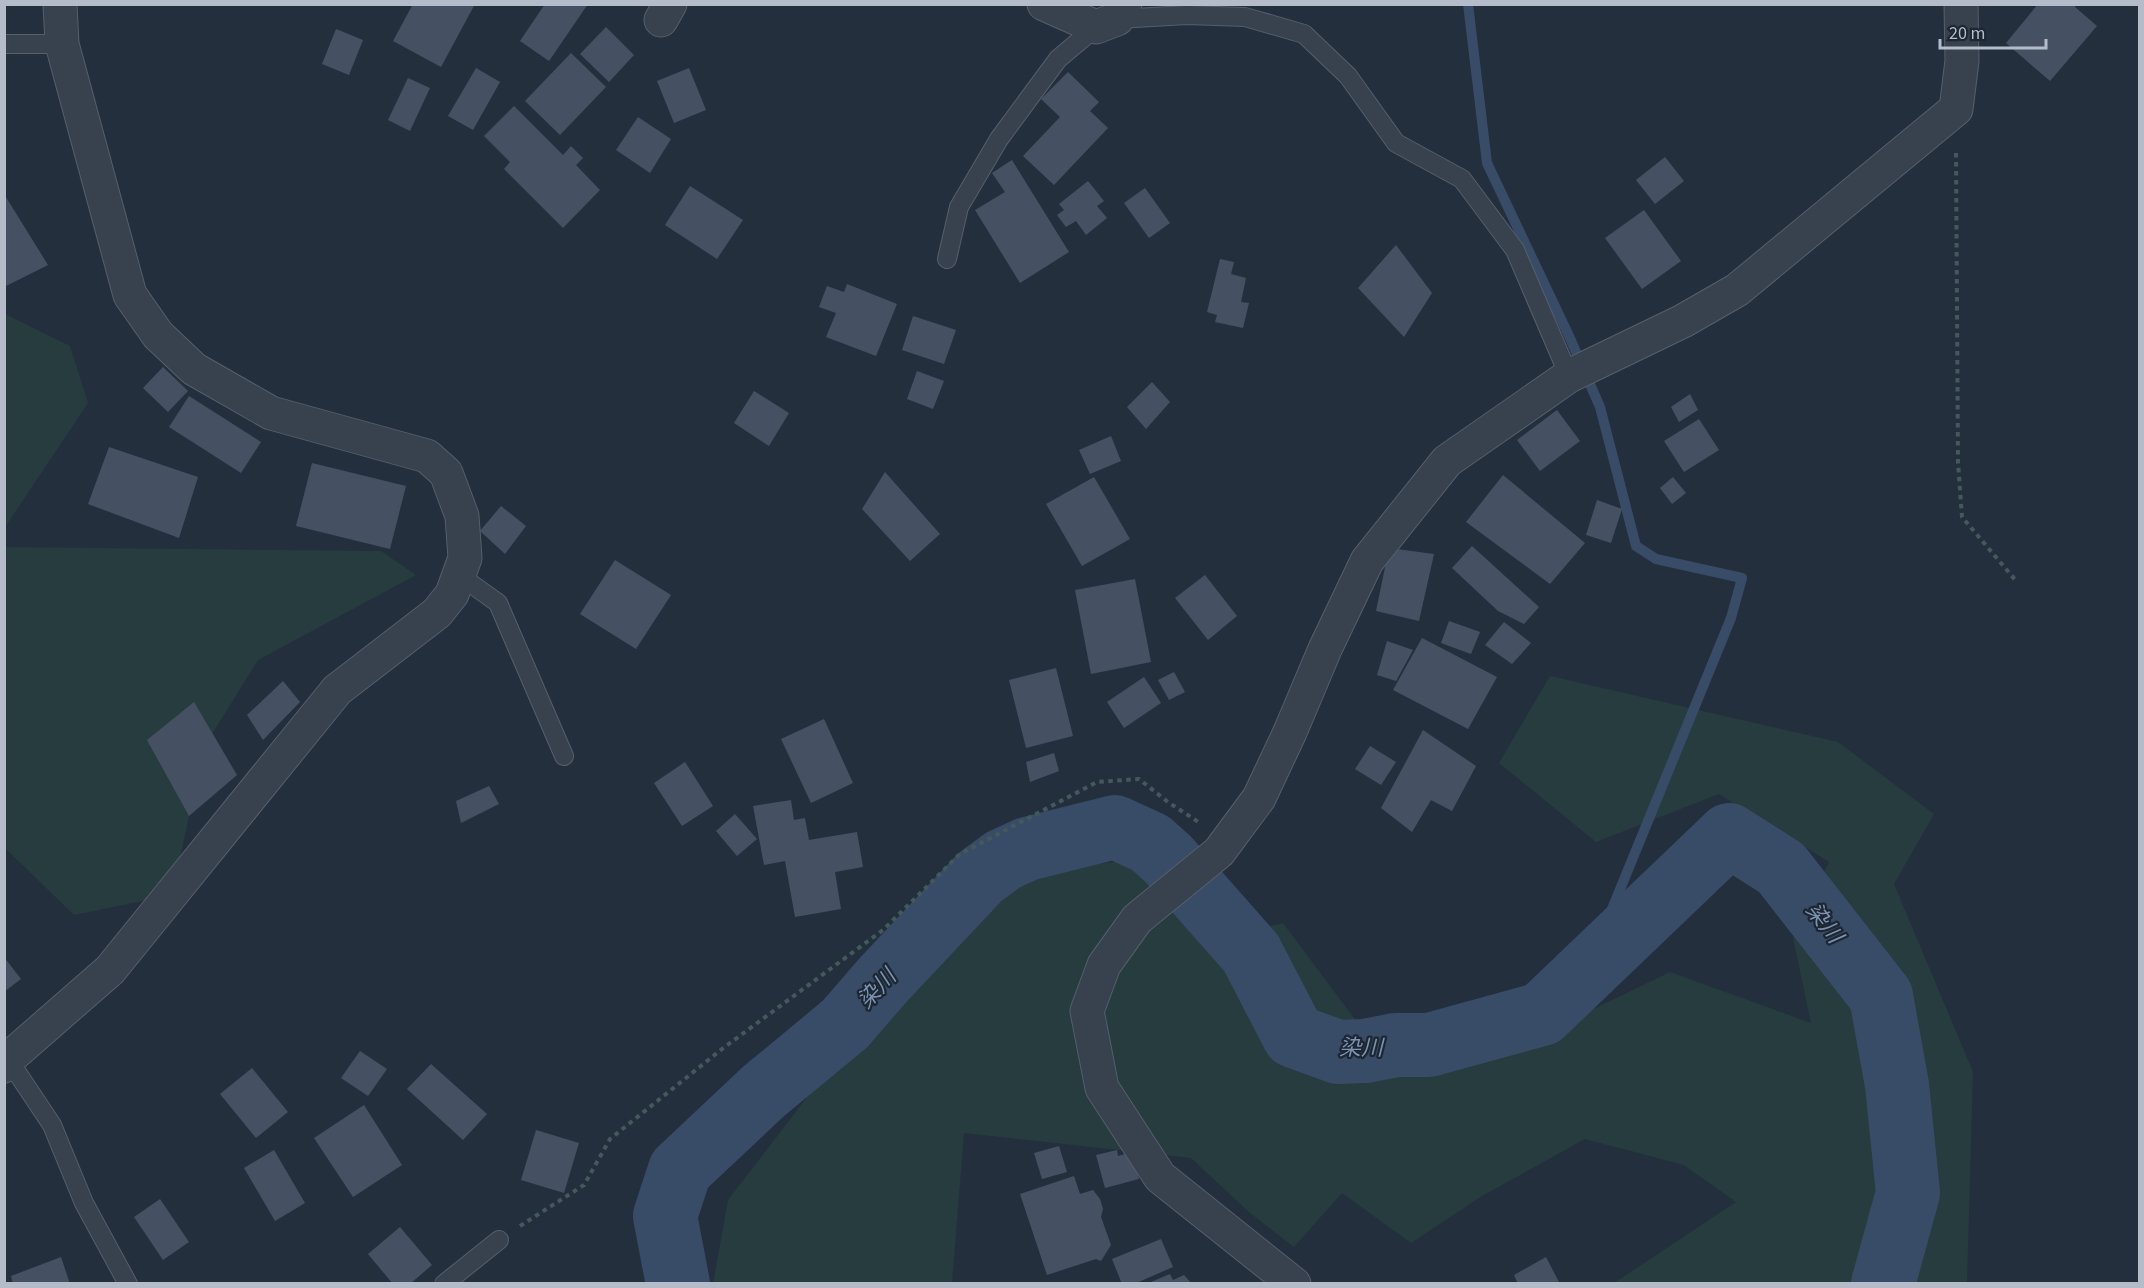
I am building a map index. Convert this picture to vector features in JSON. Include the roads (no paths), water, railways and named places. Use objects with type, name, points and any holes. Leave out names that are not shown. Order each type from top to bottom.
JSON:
[{"type":"street","points":[[6,1063],[110,970],[336,690],[437,613],[452,594],[465,558],[462,516],[446,473],[427,456],[271,413],[194,369],[158,335],[130,296],[62,44],[60,4]]},
{"type":"street","points":[[1044,4],[1113,17]]},
{"type":"street","points":[[1294,1284],[1160,1177],[1102,1088],[1087,1011],[1104,965],[1137,920],[1223,846],[1259,798],[1367,561],[1447,461],[1569,376],[1683,321],[1737,290],[1956,110],[1962,61],[1961,4]]},
{"type":"lane","points":[[947,259],[959,207],[999,139],[1058,59],[1113,17],[1187,15],[1245,17],[1304,34],[1348,76],[1396,143],[1462,179],[1515,250],[1569,376]]},
{"type":"lane","points":[[4,44],[62,44]]},
{"type":"lane","points":[[459,575],[498,603],[564,756]]},
{"type":"lane","points":[[6,1063],[52,1125],[84,1203],[128,1284]]},
{"type":"lane","points":[[444,1284],[499,1240]]},
{"type":"waterway","points":[[1468,4],[1487,163],[1600,407],[1636,546],[1656,559],[1742,578],[1731,618],[1612,909],[1632,926]]},
{"type":"waterway","name":"染川","points":[[678,1284],[665,1216],[680,1170],[764,1091],[845,1024],[980,877],[1003,860],[1027,849],[1115,827],[1150,843],[1168,859],[1251,953],[1294,1036],[1338,1052],[1365,1051],[1396,1045],[1429,1045],[1542,1014],[1729,835],[1781,868],[1881,996],[1897,1085],[1908,1193],[1883,1284]]}]
